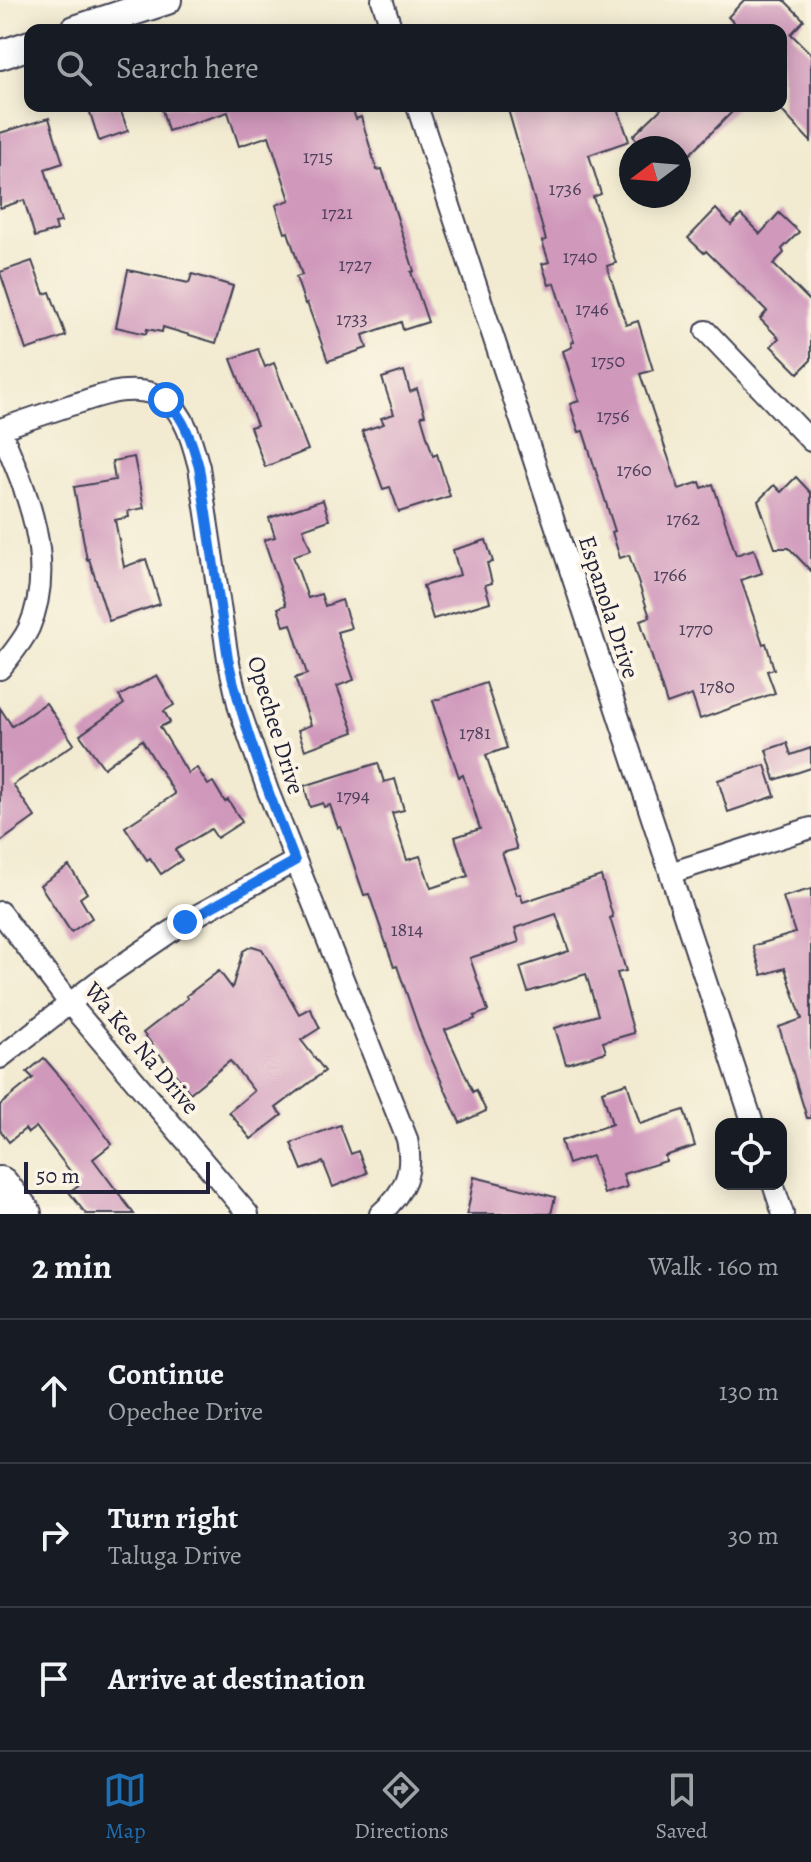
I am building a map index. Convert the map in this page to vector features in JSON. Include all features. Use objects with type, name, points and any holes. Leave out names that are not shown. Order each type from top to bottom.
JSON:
[{"type":"highway","points":[[0,1185],[23,1214]]},
{"type":"main road","points":[[93,24],[167,0]]},
{"type":"main road","points":[[0,55],[24,47]]},
{"type":"street","points":[[382,0],[390,24]]},
{"type":"street","name":"Espanola Drive","points":[[419,112],[751,1118]]},
{"type":"street","points":[[706,331],[811,441]]},
{"type":"street","name":"Opechee Drive","points":[[0,429],[123,391],[140,391],[166,400],[176,410],[190,437],[199,467],[234,687],[268,791],[407,1139],[410,1153],[408,1177],[402,1189],[380,1214]]},
{"type":"street","points":[[0,429],[29,503],[38,543],[40,573],[35,611],[28,628],[0,669]]},
{"type":"street","points":[[670,873],[811,828]]},
{"type":"street","points":[[0,1058],[69,1003],[185,922],[295,861]]},
{"type":"street","name":"Wa Kee Na Drive","points":[[0,912],[69,1003],[248,1214]]},
{"type":"street","points":[[775,1190],[783,1214]]},
{"type":"building","points":[[744,0],[784,0],[804,20],[791,34],[811,54],[811,142],[783,112],[787,112],[787,24],[735,24],[728,17]]},
{"type":"building","points":[[90,112],[121,112],[128,131],[99,141]]},
{"type":"building","points":[[163,112],[228,112],[168,131]]},
{"type":"building","points":[[228,112],[353,112],[356,119],[361,117],[377,170],[382,169],[428,322],[403,330],[401,322],[363,335],[367,348],[328,361],[296,277],[302,275],[276,205],[290,200],[269,136],[239,146]]},
{"type":"building","points":[[509,112],[619,112],[627,136],[619,136],[619,144],[589,155],[601,194],[593,197],[616,263],[607,266],[626,325],[638,321],[653,370],[640,374],[679,489],[700,482],[702,488],[713,484],[736,555],[754,549],[762,573],[741,580],[774,669],[767,671],[775,693],[700,719],[692,695],[667,704],[640,620],[650,617],[629,555],[620,558],[612,532],[615,531],[583,431],[579,432],[570,404],[579,401],[563,351],[572,347],[571,343],[574,342],[555,283],[549,285],[542,264],[549,262],[542,241],[546,240]]},
{"type":"building","points":[[658,112],[732,112],[691,153],[691,136],[633,136]]},
{"type":"building","points":[[49,118],[63,163],[45,169],[61,222],[55,223],[57,230],[35,237],[24,200],[0,208],[0,133]]},
{"type":"building","points":[[716,209],[731,225],[741,215],[760,234],[779,213],[799,232],[782,249],[784,253],[773,264],[811,302],[811,360],[798,373],[771,346],[779,338],[760,319],[767,311],[706,251],[704,253],[688,238]]},
{"type":"building","points":[[32,261],[44,294],[50,292],[66,336],[26,350],[0,272]]},
{"type":"building","points":[[128,270],[189,283],[192,274],[233,286],[216,343],[163,327],[162,332],[147,329],[146,334],[116,327]]},
{"type":"building","points":[[258,349],[265,367],[274,363],[308,450],[265,467],[250,427],[257,425],[231,359]]},
{"type":"building","points":[[404,371],[410,392],[417,389],[433,456],[437,454],[450,496],[399,512],[390,487],[383,489],[362,431],[384,424],[381,418],[394,414],[382,378]]},
{"type":"building","points":[[134,457],[144,508],[128,511],[129,517],[115,520],[124,567],[146,559],[160,604],[109,621],[87,560],[74,487],[115,480],[112,461]]},
{"type":"building","points":[[796,477],[811,493],[811,571],[789,548],[775,548],[758,501],[774,485],[781,492]]},
{"type":"building","points":[[323,500],[329,520],[303,529],[311,550],[293,556],[308,598],[321,594],[325,606],[342,600],[351,628],[337,632],[354,680],[337,686],[354,732],[305,750],[298,730],[311,725],[295,678],[307,674],[291,624],[284,626],[278,608],[286,605],[264,540],[275,537],[269,518]]},
{"type":"building","points":[[486,540],[493,562],[487,563],[492,583],[485,585],[490,602],[433,619],[423,586],[460,575],[453,550]]},
{"type":"building","points":[[157,675],[174,705],[164,711],[170,722],[160,727],[188,773],[197,768],[208,785],[213,782],[242,822],[217,838],[211,829],[175,850],[182,860],[161,874],[150,858],[147,860],[125,827],[175,794],[142,740],[104,768],[80,735],[124,704],[119,696]]},
{"type":"building","points":[[486,683],[507,748],[486,755],[517,849],[502,853],[517,895],[520,894],[523,902],[601,876],[626,971],[617,973],[634,1033],[603,1042],[606,1052],[566,1064],[555,1028],[598,1015],[586,974],[528,992],[520,967],[569,951],[556,914],[515,928],[519,942],[470,958],[488,1011],[445,1030],[473,1092],[476,1090],[486,1111],[460,1123],[422,1038],[369,894],[364,895],[341,827],[338,828],[330,805],[324,807],[323,803],[310,807],[304,786],[378,763],[384,782],[395,779],[404,810],[392,813],[407,860],[420,856],[431,888],[468,876],[455,837],[480,829],[463,775],[459,777],[433,701]]},
{"type":"building","points":[[46,703],[74,744],[13,785],[35,817],[0,842],[0,708],[12,726]]},
{"type":"building","points":[[787,743],[791,755],[811,748],[811,768],[775,780],[766,750]]},
{"type":"building","points":[[765,765],[775,796],[728,812],[718,780]]},
{"type":"building","points":[[69,866],[87,893],[80,898],[92,918],[71,932],[40,885]]},
{"type":"building","points":[[811,889],[811,1118],[807,1118],[779,1027],[802,1019],[785,968],[762,975],[753,946],[795,933],[783,897]]},
{"type":"building","points":[[252,946],[262,949],[299,1014],[310,1008],[320,1028],[301,1040],[325,1071],[276,1108],[282,1115],[251,1139],[229,1112],[254,1091],[230,1061],[190,1093],[143,1033],[219,971],[232,988],[243,951]]},
{"type":"building","points":[[44,1058],[112,1144],[93,1159],[134,1214],[86,1214],[69,1192],[80,1184],[36,1127],[28,1133],[25,1129],[9,1142],[0,1130],[0,1105],[33,1078],[27,1072]]},
{"type":"building","points":[[627,1083],[640,1124],[684,1110],[695,1146],[665,1156],[666,1161],[623,1174],[627,1187],[604,1194],[592,1156],[568,1164],[561,1141],[612,1124],[602,1091]]},
{"type":"building","points":[[340,1125],[351,1154],[358,1151],[367,1173],[333,1187],[323,1162],[302,1170],[291,1143]]},
{"type":"building","points":[[474,1177],[555,1197],[551,1214],[467,1214]]},
{"type":"route","points":[[166,400],[184,424],[195,452],[228,659],[239,708],[295,861],[185,922]]}]
